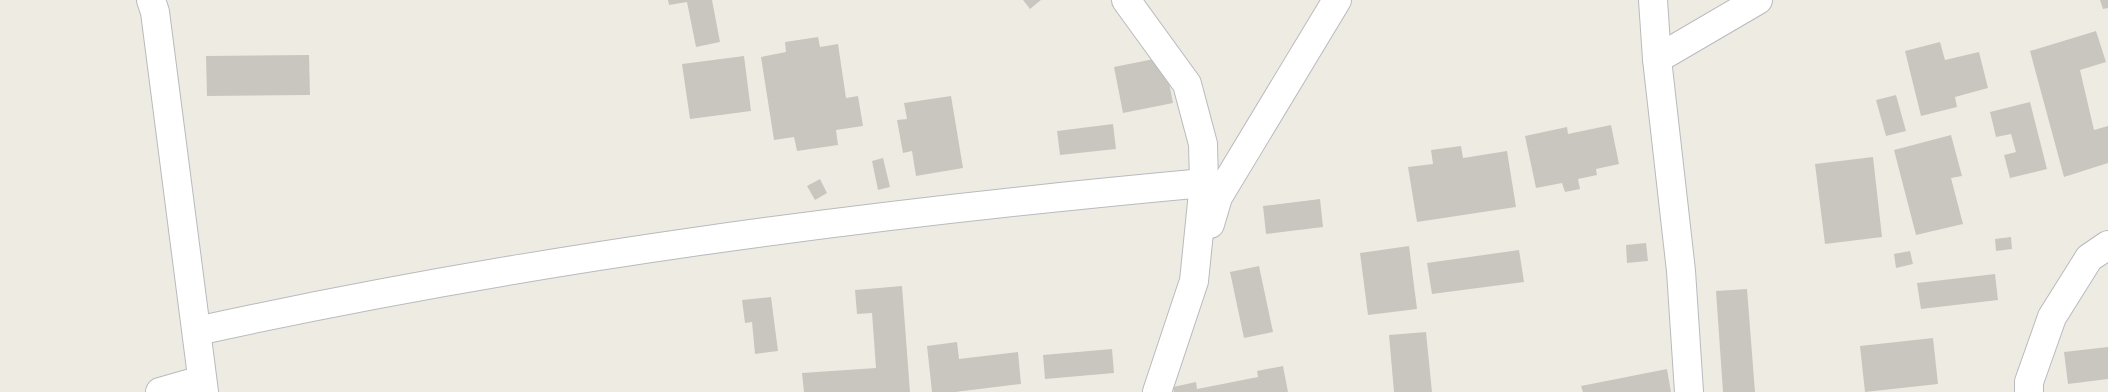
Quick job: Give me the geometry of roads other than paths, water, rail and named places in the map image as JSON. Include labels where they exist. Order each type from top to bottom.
[{"type":"street","points":[[151,0],[155,12],[203,386],[160,392]]},
{"type":"street","points":[[1126,0],[1187,84],[1204,144],[1204,183],[1194,281]]},
{"type":"street","points":[[1156,392],[1194,281],[1218,197],[1337,0]]},
{"type":"street","points":[[1653,0],[1657,59],[1681,271],[1688,392]]},
{"type":"street","points":[[1657,59],[1758,0]]},
{"type":"street","points":[[197,330],[282,312],[606,254],[1002,202],[1204,183]]},
{"type":"street","points":[[2029,392],[2029,382],[2052,318],[2089,258],[2108,245]]}]
